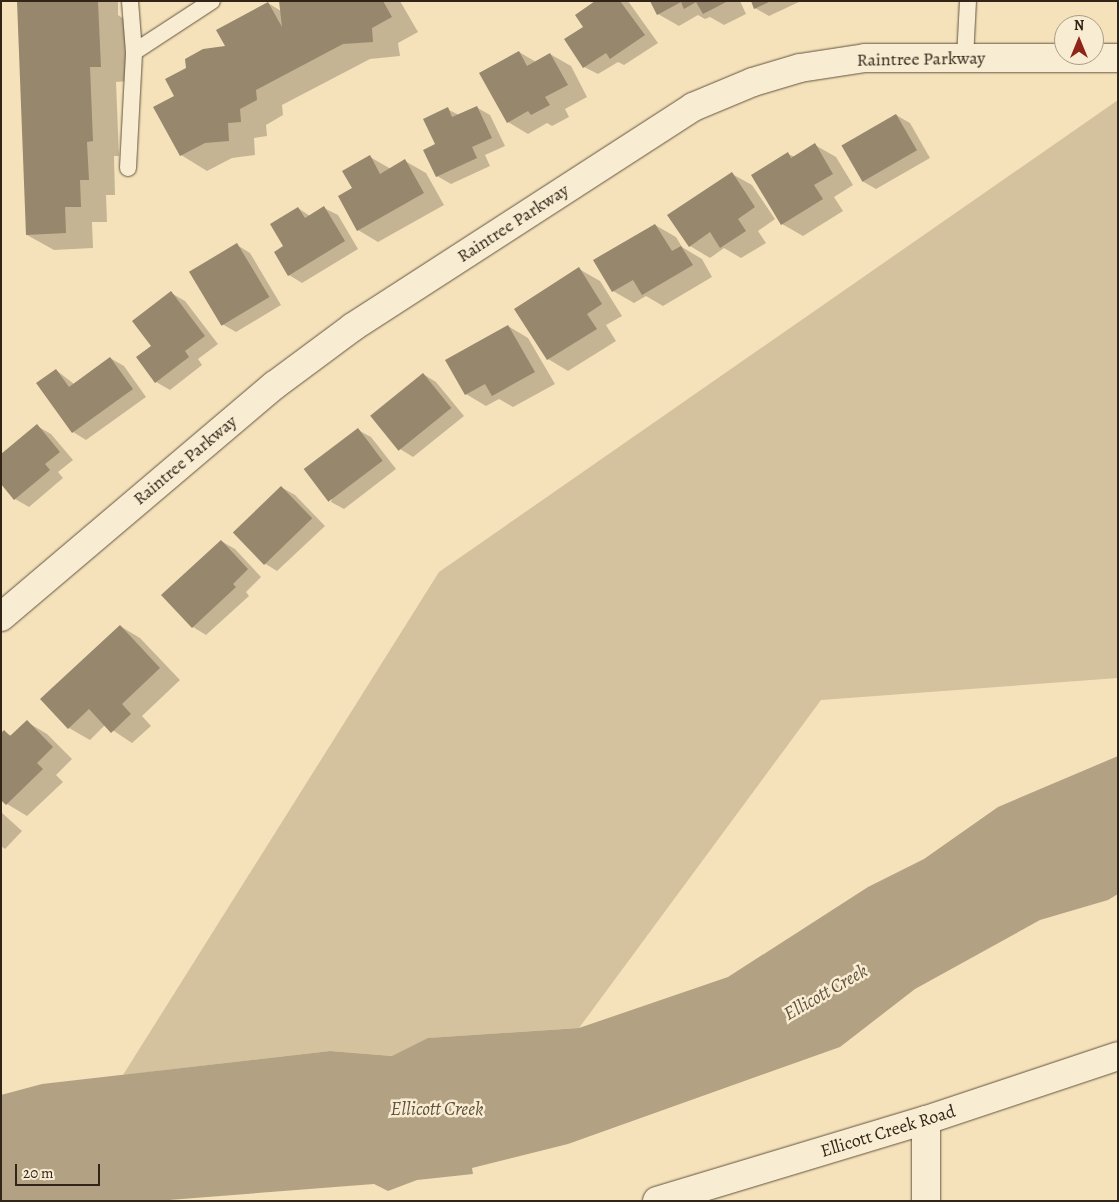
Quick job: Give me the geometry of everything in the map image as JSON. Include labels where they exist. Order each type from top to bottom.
[{"type":"street","name":"Raintree Parkway","points":[[1,617],[275,385],[337,339],[693,107],[753,82],[800,68],[865,58],[1118,58]]},
{"type":"street","name":"Ellicott Creek Road","points":[[657,1201],[926,1120],[1118,1056]]},
{"type":"street","points":[[926,1120],[926,1201]]},
{"type":"lane","points":[[128,168],[134,52],[130,1]]},
{"type":"lane","points":[[134,52],[212,1]]},
{"type":"lane","points":[[965,58],[968,1]]},
{"type":"shaded area","points":[[1118,100],[1118,678],[821,700],[579,1028],[429,1038],[393,1056],[330,1051],[123,1075],[439,572]]},
{"type":"water","name":"Ellicott Creek","points":[[1118,756],[1118,894],[1108,900],[1040,920],[915,989],[840,1047],[568,1144],[472,1168],[473,1174],[417,1180],[388,1191],[374,1184],[156,1201],[1,1201],[1,1095],[42,1084],[330,1051],[392,1056],[428,1038],[579,1028],[728,977],[868,887],[924,859],[998,807]]},
{"type":"building","points":[[17,1],[98,2],[101,67],[90,67],[93,141],[87,142],[89,180],[80,180],[81,207],[65,207],[66,233],[26,235]]},
{"type":"building","points":[[279,1],[383,1],[392,17],[372,28],[373,42],[343,44],[256,90],[257,100],[240,109],[241,122],[228,123],[229,141],[205,143],[180,156],[153,107],[174,96],[165,79],[186,68],[185,59],[203,49],[225,46],[216,30],[268,2],[282,27]]},
{"type":"building","points":[[595,1],[620,1],[645,35],[610,59],[606,53],[583,68],[564,39],[583,27],[575,15]]},
{"type":"building","points":[[650,1],[728,1],[703,14],[696,2],[684,9],[681,2],[657,15]]},
{"type":"building","points":[[751,1],[771,1],[754,9]]},
{"type":"building","points":[[519,51],[527,66],[550,53],[568,85],[545,97],[550,105],[531,115],[528,111],[507,123],[479,73]]},
{"type":"building","points":[[477,106],[492,138],[472,147],[477,158],[436,177],[423,150],[435,144],[423,119],[448,107],[452,117]]},
{"type":"building","points":[[896,114],[917,150],[862,182],[841,146]]},
{"type":"building","points":[[815,143],[833,174],[814,185],[823,199],[781,225],[751,175],[788,152],[791,158]]},
{"type":"building","points":[[370,155],[380,174],[405,159],[424,193],[357,231],[338,196],[352,188],[342,171]]},
{"type":"building","points":[[732,172],[755,207],[738,219],[746,231],[720,248],[710,232],[689,247],[667,215]]},
{"type":"building","points":[[324,206],[345,241],[288,276],[274,252],[283,246],[270,224],[298,207],[305,218]]},
{"type":"building","points":[[655,224],[672,251],[681,246],[693,265],[642,295],[633,280],[612,292],[593,260]]},
{"type":"building","points":[[237,243],[269,297],[221,326],[189,272]]},
{"type":"building","points":[[579,267],[602,304],[587,314],[597,329],[547,360],[514,309]]},
{"type":"building","points":[[171,291],[205,336],[185,351],[189,357],[155,383],[136,357],[151,346],[132,321]]},
{"type":"building","points":[[508,325],[535,372],[492,396],[485,384],[465,395],[445,360]]},
{"type":"building","points":[[110,357],[133,389],[72,433],[36,383],[56,369],[69,387]]},
{"type":"building","points":[[423,373],[451,408],[398,451],[370,416]]},
{"type":"building","points":[[37,424],[60,452],[45,464],[50,470],[14,500],[1,484],[1,454]]},
{"type":"building","points":[[358,428],[383,461],[328,502],[304,469]]},
{"type":"building","points":[[281,486],[312,518],[264,565],[233,533]]},
{"type":"building","points":[[221,540],[248,569],[233,584],[236,587],[192,628],[161,595]]},
{"type":"building","points":[[120,625],[160,668],[122,704],[131,714],[111,733],[89,709],[68,729],[40,699]]},
{"type":"building","points":[[27,720],[53,747],[37,763],[43,769],[6,805],[1,800],[1,733],[4,730],[10,736]]}]
